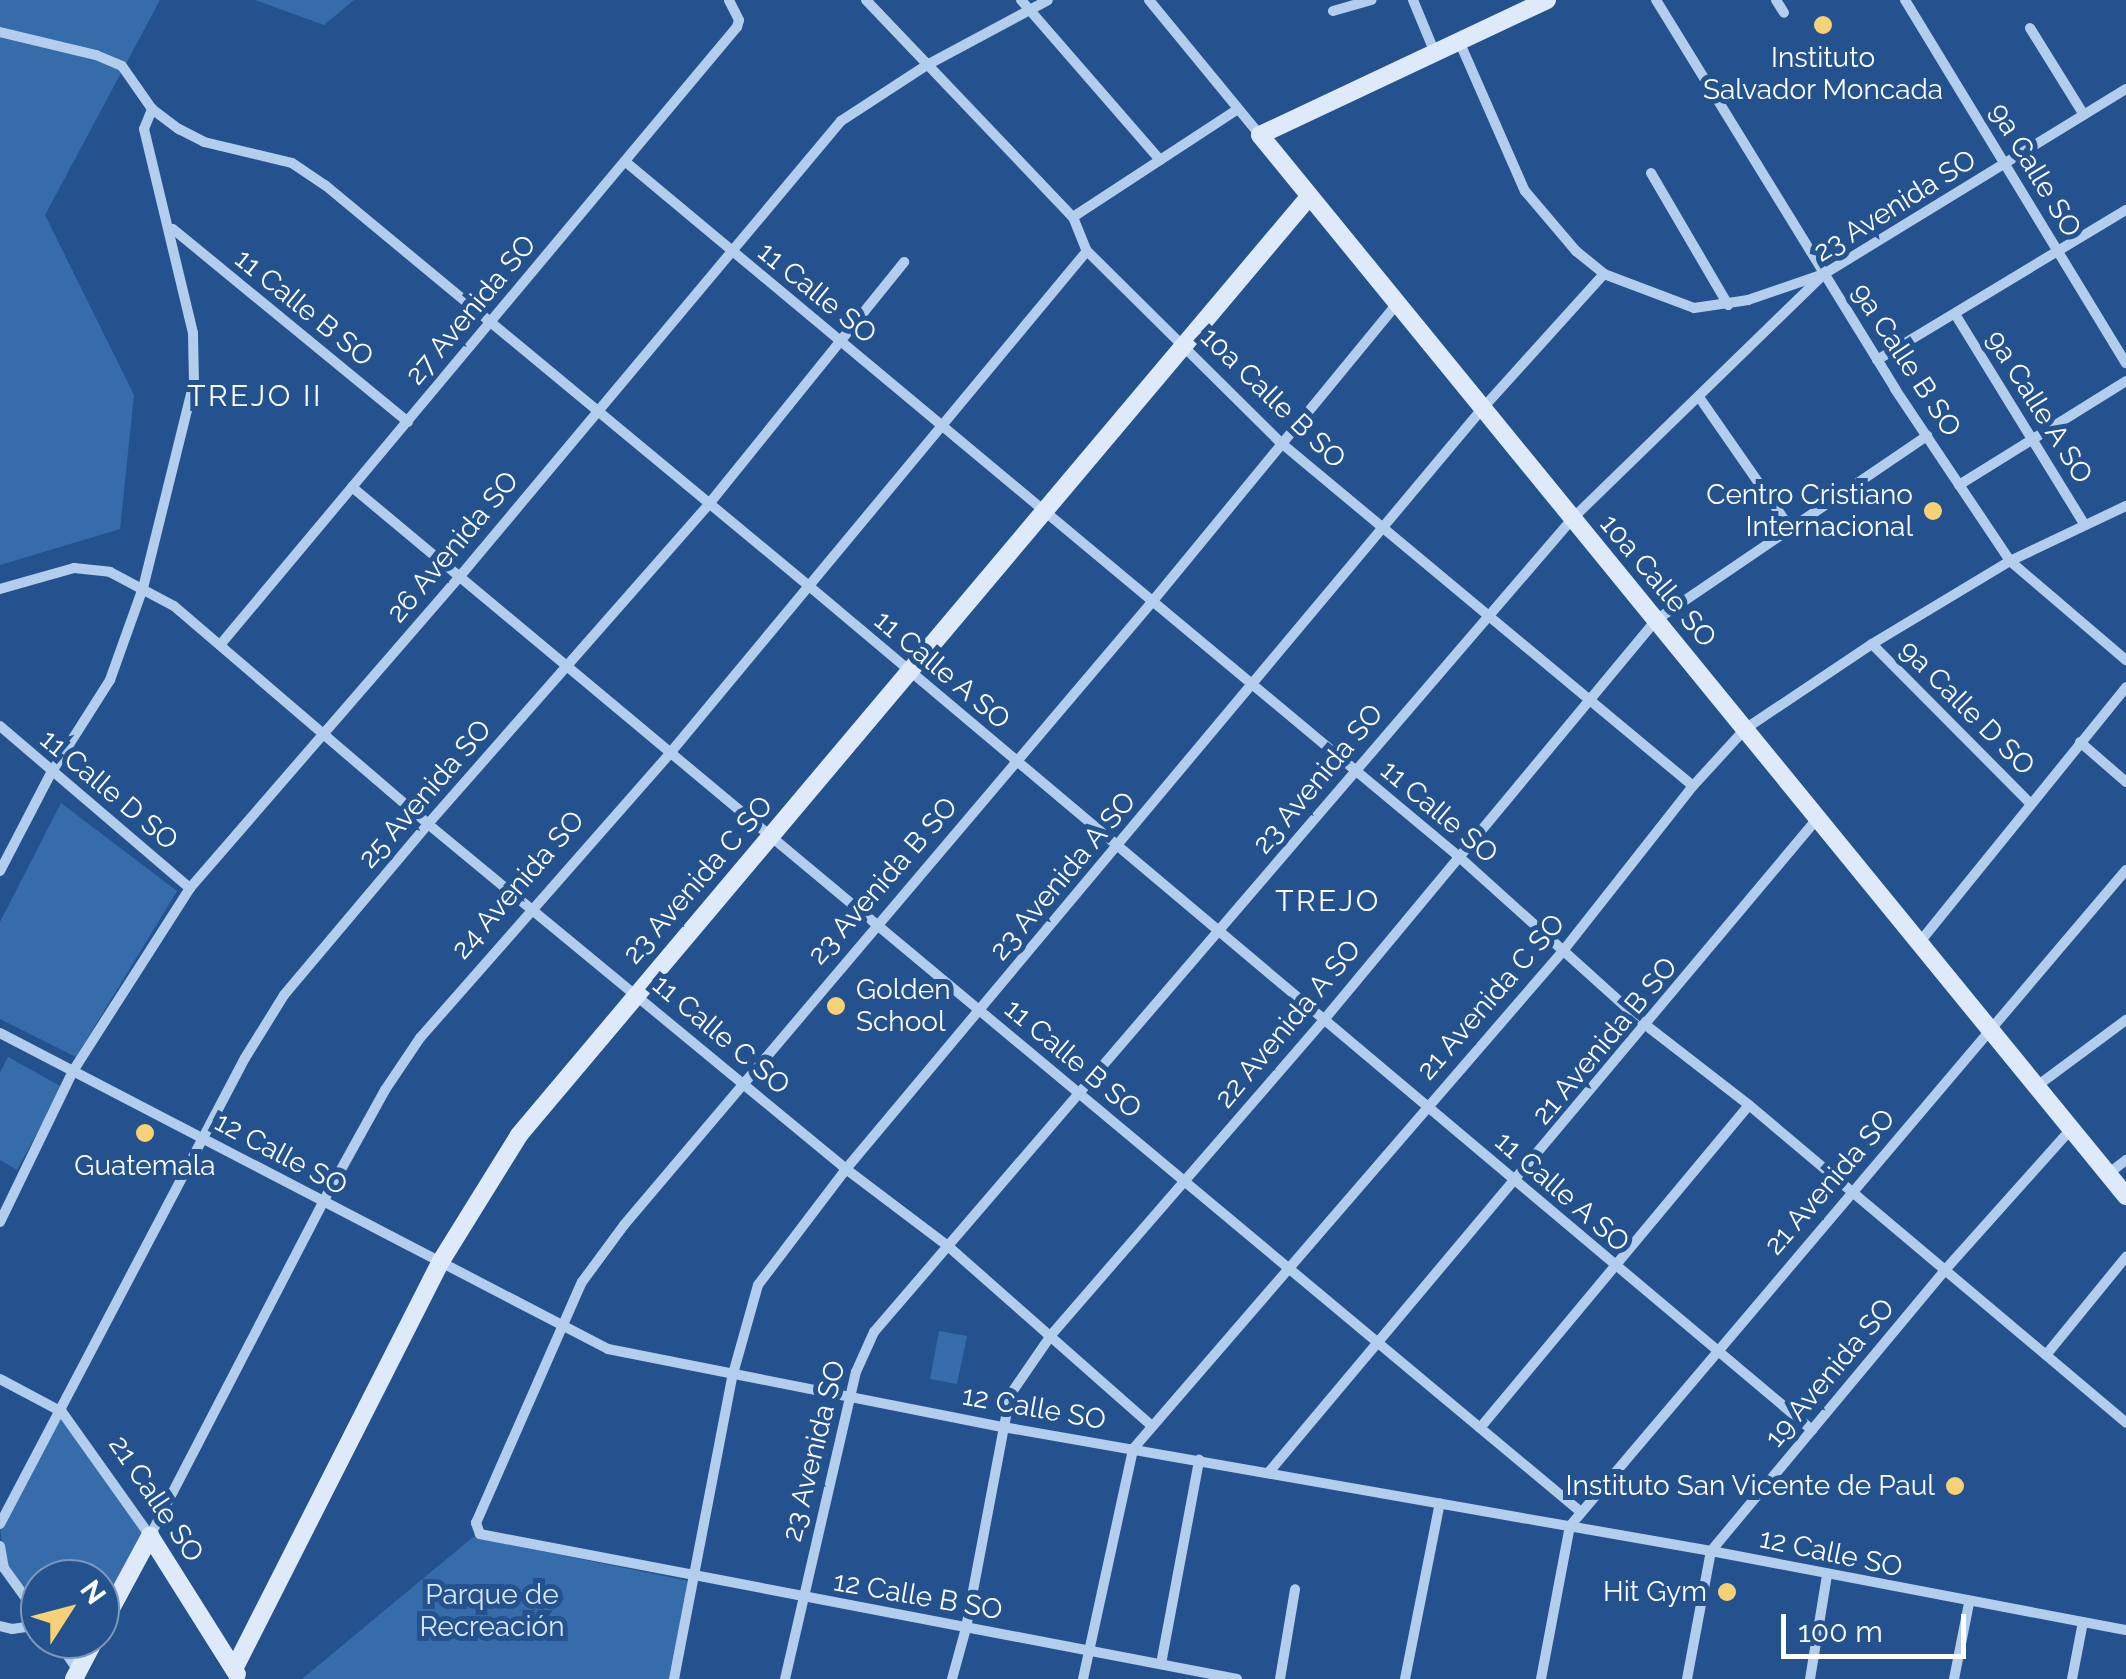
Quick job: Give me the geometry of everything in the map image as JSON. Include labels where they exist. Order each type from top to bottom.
[{"type":"street","name":"27 Avenida SO","points":[[220,645],[738,27],[739,20],[729,0]]},
{"type":"street","name":"10a Calle B SO","points":[[866,0],[1073,217],[1086,251],[1184,342],[1280,442],[1693,786]]},
{"type":"street","points":[[1020,0],[1160,160]]},
{"type":"street","name":"26 Avenida SO","points":[[0,1222],[73,1071],[190,888],[461,575],[595,410],[841,121],[927,65],[1048,0]]},
{"type":"street","name":"10a Calle SO","points":[[1149,0],[2126,1196]]},
{"type":"street","points":[[1333,11],[1371,0]]},
{"type":"street","points":[[1413,0],[1435,52]]},
{"type":"street","points":[[1260,135],[1546,0]]},
{"type":"street","name":"9a Calle B SO","points":[[1656,0],[1718,112],[2010,560],[2126,660]]},
{"type":"street","points":[[1776,0],[1784,13]]},
{"type":"street","points":[[1907,3],[1923,0]]},
{"type":"street","name":"9a Calle SO","points":[[1907,3],[2126,362]]},
{"type":"street","points":[[2030,28],[2084,115]]},
{"type":"street","name":"11 Calle A SO","points":[[0,32],[96,55],[122,66],[152,110],[204,142],[292,163],[489,320],[1812,1430]]},
{"type":"street","points":[[1459,41],[1525,191],[1576,251],[1604,274],[1672,303],[1694,308],[1728,305],[1824,274]]},
{"type":"street","name":"23 Avenida SO","points":[[785,1679],[851,1395],[863,1350],[874,1332],[1572,520],[1824,274],[2126,89]]},
{"type":"street","points":[[1073,217],[1238,109]]},
{"type":"street","points":[[0,871],[51,773],[110,680],[143,588],[194,382],[193,333],[172,228],[144,129],[152,110]]},
{"type":"street","name":"11 Calle SO","points":[[627,163],[1044,515],[1457,855],[1647,1026],[1749,1105],[2126,1422]]},
{"type":"street","points":[[1651,173],[1728,305]]},
{"type":"street","name":"23 Avenida C SO","points":[[236,1674],[440,1261],[519,1135],[1308,198]]},
{"type":"street","points":[[1877,360],[2126,210]]},
{"type":"street","name":"11 Calle B SO","points":[[172,228],[408,422]]},
{"type":"street","name":"24 Avenida SO","points":[[120,1592],[323,1202],[385,1090],[420,1038],[671,752],[1086,251]]},
{"type":"street","name":"25 Avenida SO","points":[[0,1524],[284,995],[566,664],[709,504],[904,262]]},
{"type":"street","name":"23 Avenida A SO","points":[[694,1577],[734,1374],[758,1285],[846,1168],[1482,409],[1604,274]]},
{"type":"street","name":"23 Avenida B SO","points":[[476,1529],[582,1282],[624,1224],[1152,602],[1396,305]]},
{"type":"street","name":"9a Calle A SO","points":[[1954,314],[2084,524]]},
{"type":"street","points":[[1959,484],[2126,382]]},
{"type":"street","points":[[1699,398],[1790,528]]},
{"type":"street","name":"22 Avenida A SO","points":[[952,1679],[966,1628],[1010,1395],[1052,1334],[1323,1020],[1656,620],[1927,436]]},
{"type":"street","name":"11 Calle B SO","points":[[352,487],[1581,1512]]},
{"type":"street","name":"21 Avenida C SO","points":[[1082,1679],[1133,1449],[1426,1105],[1563,951],[1693,786],[1744,729],[1872,644],[2010,560],[2126,506]]},
{"type":"street","name":"11 Calle C SO","points":[[0,589],[74,568],[110,572],[174,606],[532,910],[846,1168],[950,1247],[1151,1425]]},
{"type":"street","name":"9a Calle D SO","points":[[1872,644],[2030,803]]},
{"type":"street","points":[[1919,943],[2126,687]]},
{"type":"street","name":"11 Calle D SO","points":[[0,726],[190,888]]},
{"type":"street","points":[[2080,742],[2126,782]]},
{"type":"street","name":"21 Avenida B SO","points":[[1269,1472],[1817,819]]},
{"type":"street","name":"21 Avenida SO","points":[[1570,1526],[2126,870]]},
{"type":"street","points":[[2037,1086],[2126,1020]]},
{"type":"street","name":"12 Calle SO","points":[[0,1033],[608,1349],[1003,1426],[1711,1551],[1826,1576],[2126,1630]]},
{"type":"street","points":[[1480,1428],[1749,1105]]},
{"type":"street","name":"19 Avenida SO","points":[[1687,1679],[1711,1551],[1945,1270],[2071,1129]]},
{"type":"street","points":[[2108,1174],[2126,1160]]},
{"type":"street","points":[[2046,1355],[2126,1257]]},
{"type":"street","name":"21 Calle SO","points":[[0,1379],[62,1412],[150,1536],[236,1674]]},
{"type":"street","points":[[1161,1664],[1198,1460]]},
{"type":"street","points":[[1406,1679],[1440,1502]]},
{"type":"street","points":[[1541,1679],[1570,1526]]},
{"type":"street","name":"12 Calle B SO","points":[[476,1529],[480,1534],[694,1577],[1236,1679]]},
{"type":"street","points":[[0,1546],[4,1568],[20,1592]]},
{"type":"street","points":[[1810,1679],[1826,1576]]},
{"type":"street","points":[[674,1679],[694,1577]]},
{"type":"street","points":[[1280,1679],[1295,1589]]},
{"type":"street","points":[[1954,1679],[1969,1603]]},
{"type":"street","points":[[2072,1679],[2083,1622]]},
{"type":"green space","points":[[0,0],[160,0],[45,215],[134,395],[120,529],[0,565]]},
{"type":"green space","points":[[255,0],[354,0],[324,25]]},
{"type":"green space","points":[[61,803],[177,891],[76,1057],[0,1019],[0,922]]},
{"type":"green space","points":[[8,1057],[62,1087],[17,1170],[0,1160],[0,1072]]},
{"type":"green space","points":[[939,1331],[967,1336],[957,1384],[930,1379]]},
{"type":"green space","points":[[62,1412],[150,1536],[120,1592],[120,1559],[20,1559],[20,1590],[4,1568],[0,1524]]},
{"type":"green space","name":"Parque de Recreación","points":[[473,1537],[689,1581],[670,1679],[302,1679]]},
{"type":"place","name":"Instituto Salvador Moncada","points":[[1823,25]]},
{"type":"place","name":"Centro Cristiano Internacional","points":[[1933,511]]},
{"type":"place","name":"Golden School","points":[[836,1006]]},
{"type":"place","name":"Guatemala","points":[[145,1133]]},
{"type":"place","name":"Instituto San Vicente de Paul","points":[[1955,1486]]},
{"type":"place","name":"Hit Gym","points":[[1727,1592]]},
{"type":"district","name":"TREJO II","points":[[255,396]]},
{"type":"district","name":"TREJO","points":[[1328,901]]}]
